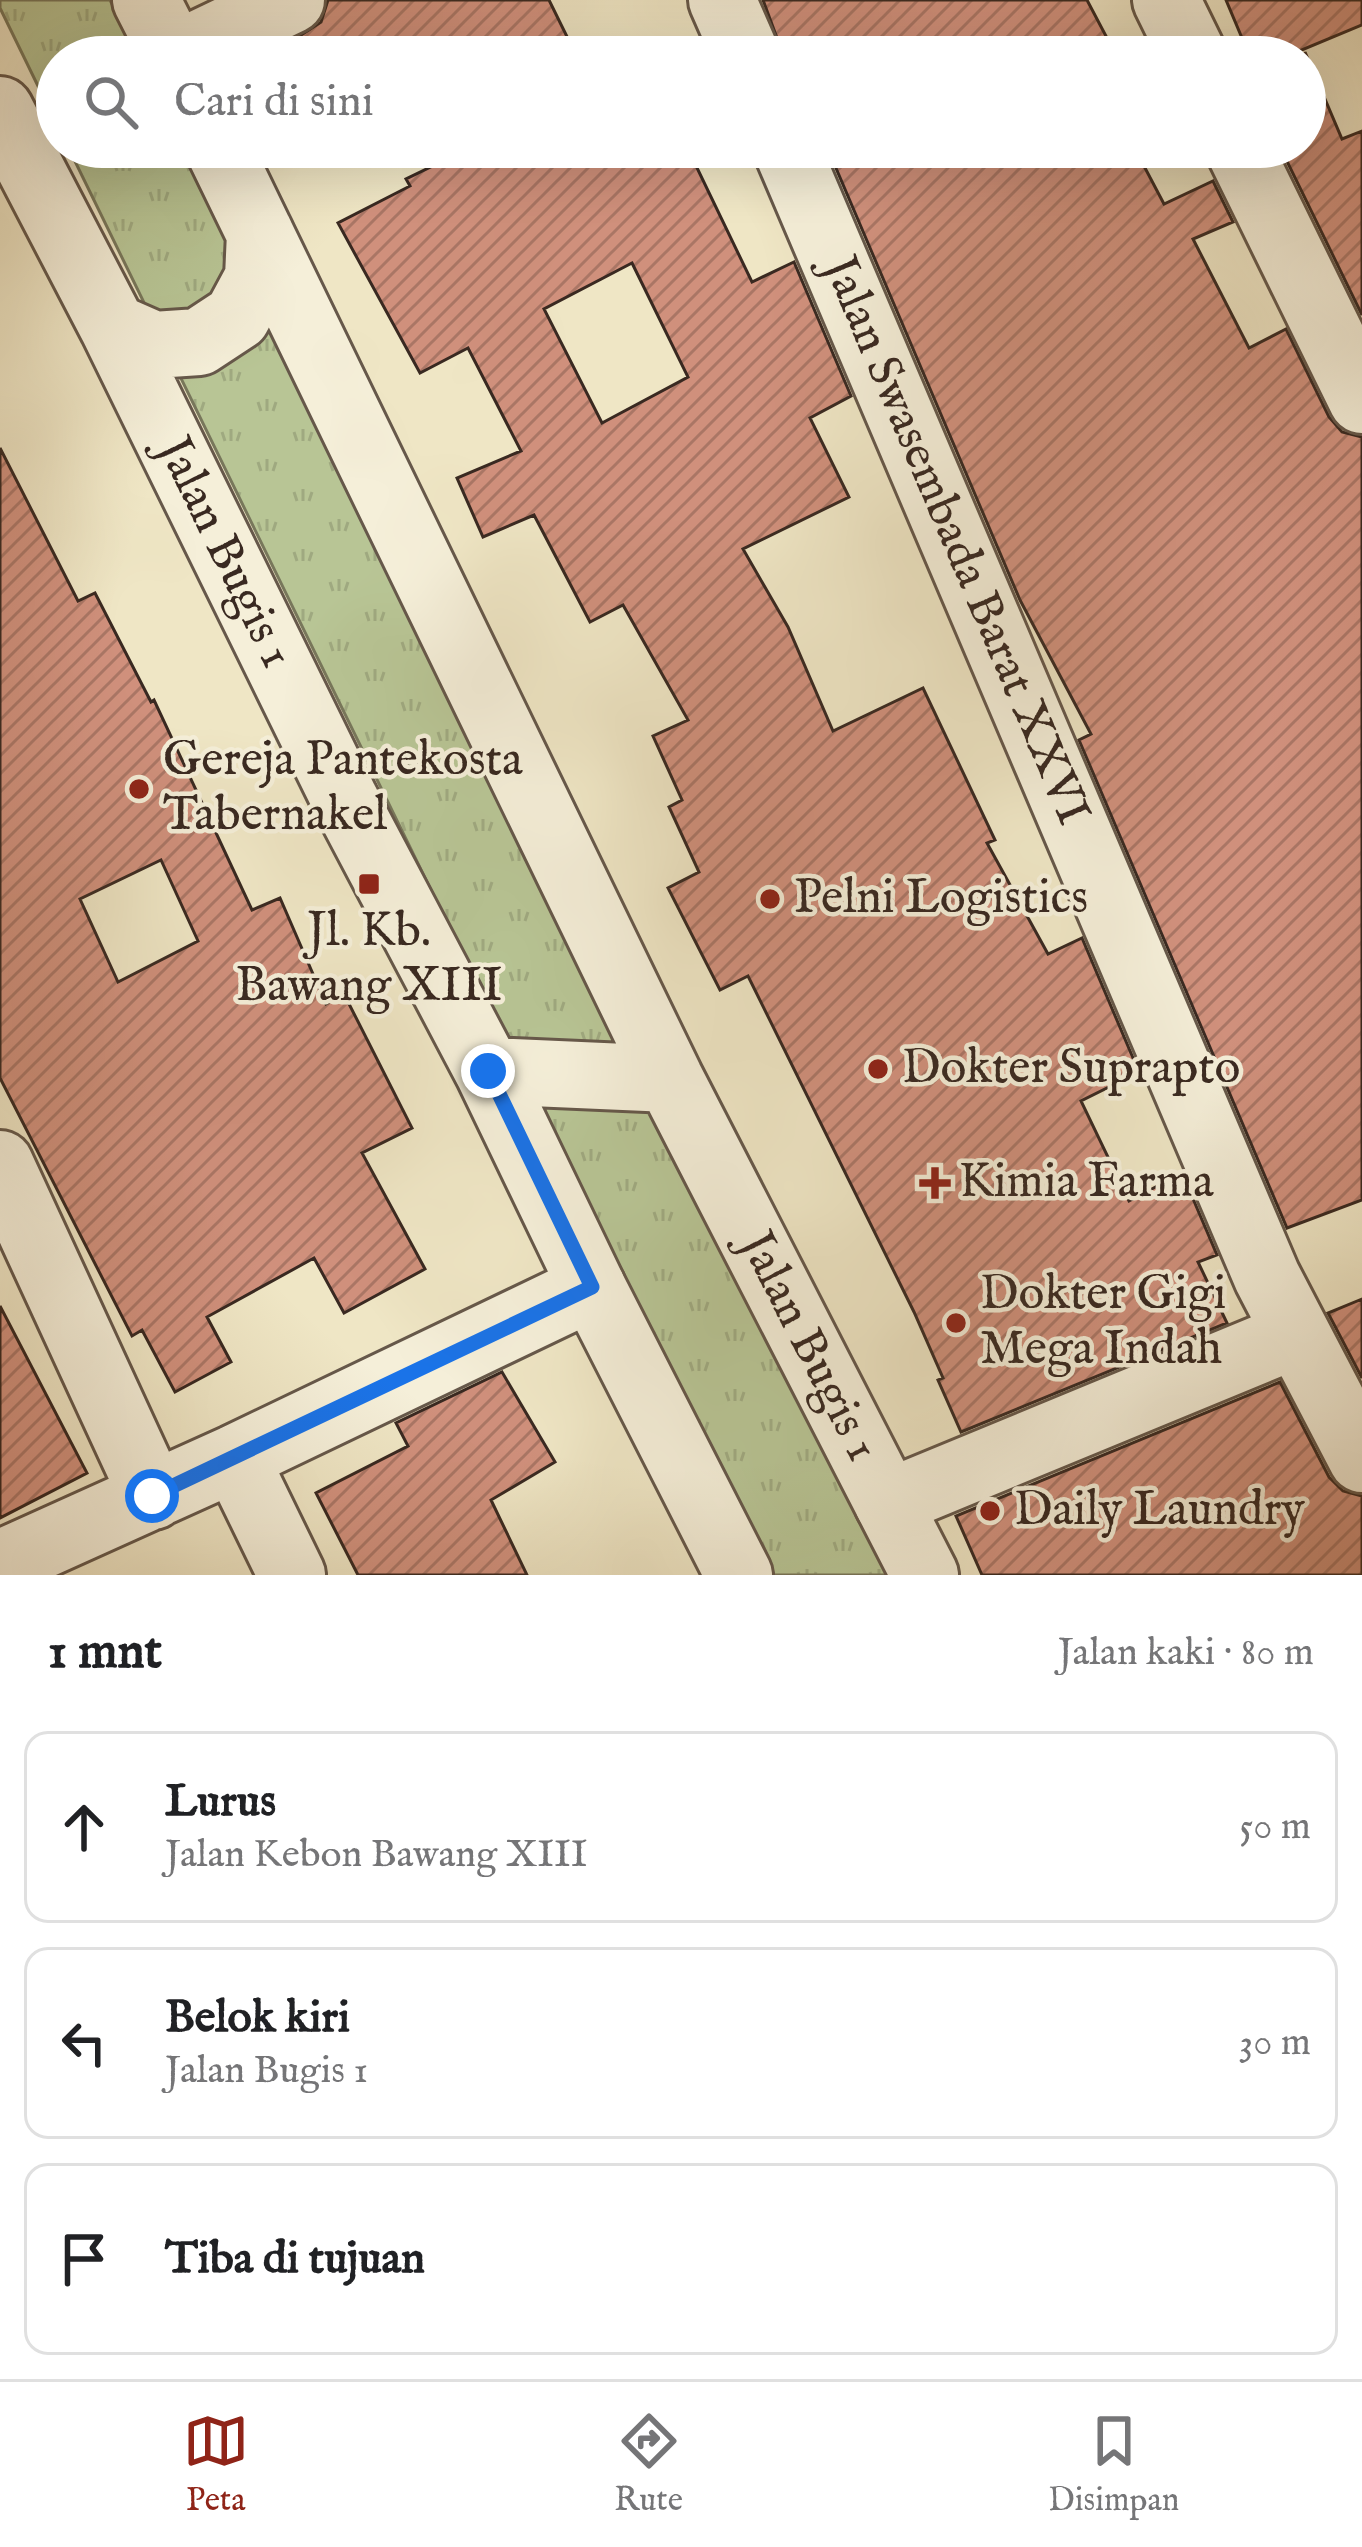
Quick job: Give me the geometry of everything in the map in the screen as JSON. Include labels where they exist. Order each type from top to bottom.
[{"type":"street","points":[[146,0],[164,36]]},
{"type":"street","points":[[217,36],[291,0]]},
{"type":"street","points":[[722,0],[738,36]]},
{"type":"street","points":[[1166,0],[1184,36]]},
{"type":"street","name":"Jalan Bugis 1","points":[[1,114],[113,327],[334,778],[488,1071],[740,1575]]},
{"type":"street","name":"Jalan Bugis 1","points":[[228,168],[670,1079],[925,1575]]},
{"type":"street","name":"Jalan Swasembada Barat XXVI","points":[[795,168],[1295,1335],[1362,1459]]},
{"type":"street","points":[[1248,168],[1362,400]]},
{"type":"street","points":[[113,327],[154,345],[199,342],[237,317],[258,278],[260,232]]},
{"type":"street","points":[[488,1071],[670,1079]]},
{"type":"street","points":[[0,1164],[152,1496]]},
{"type":"street","points":[[0,1564],[592,1287]]},
{"type":"street","points":[[888,1503],[1295,1335]]},
{"type":"street","points":[[235,1458],[292,1575]]},
{"type":"path","points":[[381,782],[464,742]]},
{"type":"green space","points":[[0,0],[110,0],[128,36],[36,36],[36,82]]},
{"type":"green space","points":[[78,168],[193,168],[895,1575],[774,1575],[595,1226]]},
{"type":"building","points":[[328,0],[549,0],[567,36],[300,36],[321,22]]},
{"type":"building","points":[[763,0],[1087,0],[1106,36],[776,36]]},
{"type":"building","points":[[1226,0],[1362,0],[1362,25],[1326,40],[1326,36],[1241,36]]},
{"type":"building","points":[[1326,101],[1342,139],[1362,131],[1362,315],[1290,168],[1326,168]]},
{"type":"building","points":[[429,168],[697,168],[752,282],[794,262],[851,396],[810,418],[849,497],[743,549],[788,627],[833,731],[923,688],[995,840],[987,843],[1048,954],[1082,938],[1139,1072],[1081,1101],[1129,1201],[1182,1173],[1217,1255],[1198,1262],[1227,1323],[961,1432],[914,1312],[748,976],[720,990],[668,888],[699,872],[669,807],[682,800],[653,736],[688,720],[623,605],[590,622],[534,515],[483,537],[457,478],[521,451],[468,348],[420,373],[338,223],[410,186],[406,179]],"holes":[[[632,263],[688,377],[602,423],[544,309]]]},
{"type":"building","points":[[836,168],[1145,168],[1164,204],[1213,181],[1233,222],[1193,239],[1249,348],[1286,329],[1329,417],[1342,432],[1362,437],[1362,1200],[1287,1228],[1079,740],[1091,734],[1020,600]]},
{"type":"building","points":[[0,448],[78,601],[95,593],[151,702],[154,700],[252,910],[280,898],[326,1004],[344,994],[412,1128],[362,1153],[425,1269],[344,1313],[314,1258],[207,1317],[231,1362],[175,1392],[142,1330],[132,1336],[0,1078]],"holes":[[[161,860],[198,941],[118,982],[80,899]]]},
{"type":"building","points":[[1362,1299],[1362,1378],[1328,1313]]},
{"type":"building","points":[[0,1306],[87,1473],[0,1518]]},
{"type":"building","points":[[502,1372],[555,1462],[491,1500],[527,1575],[358,1575],[316,1493],[408,1446],[396,1423]]},
{"type":"building","points":[[1280,1382],[1329,1477],[1343,1491],[1362,1496],[1362,1575],[982,1575],[956,1516]]},
{"type":"place","name":"Gereja Pantekosta Tabernakel","points":[[139,789]]},
{"type":"place","name":"Jl. Kb. Bawang XIII","points":[[369,884]]},
{"type":"place","name":"Pelni Logistics","points":[[770,899]]},
{"type":"place","name":"Dokter Suprapto","points":[[878,1069]]},
{"type":"place","name":"Kimia Farma","points":[[935,1183]]},
{"type":"place","name":"Dokter Gigi Mega Indah","points":[[956,1323]]},
{"type":"place","name":"Daily Laundry","points":[[990,1511]]},
{"type":"route","points":[[152,1496],[592,1287],[488,1071]]}]
